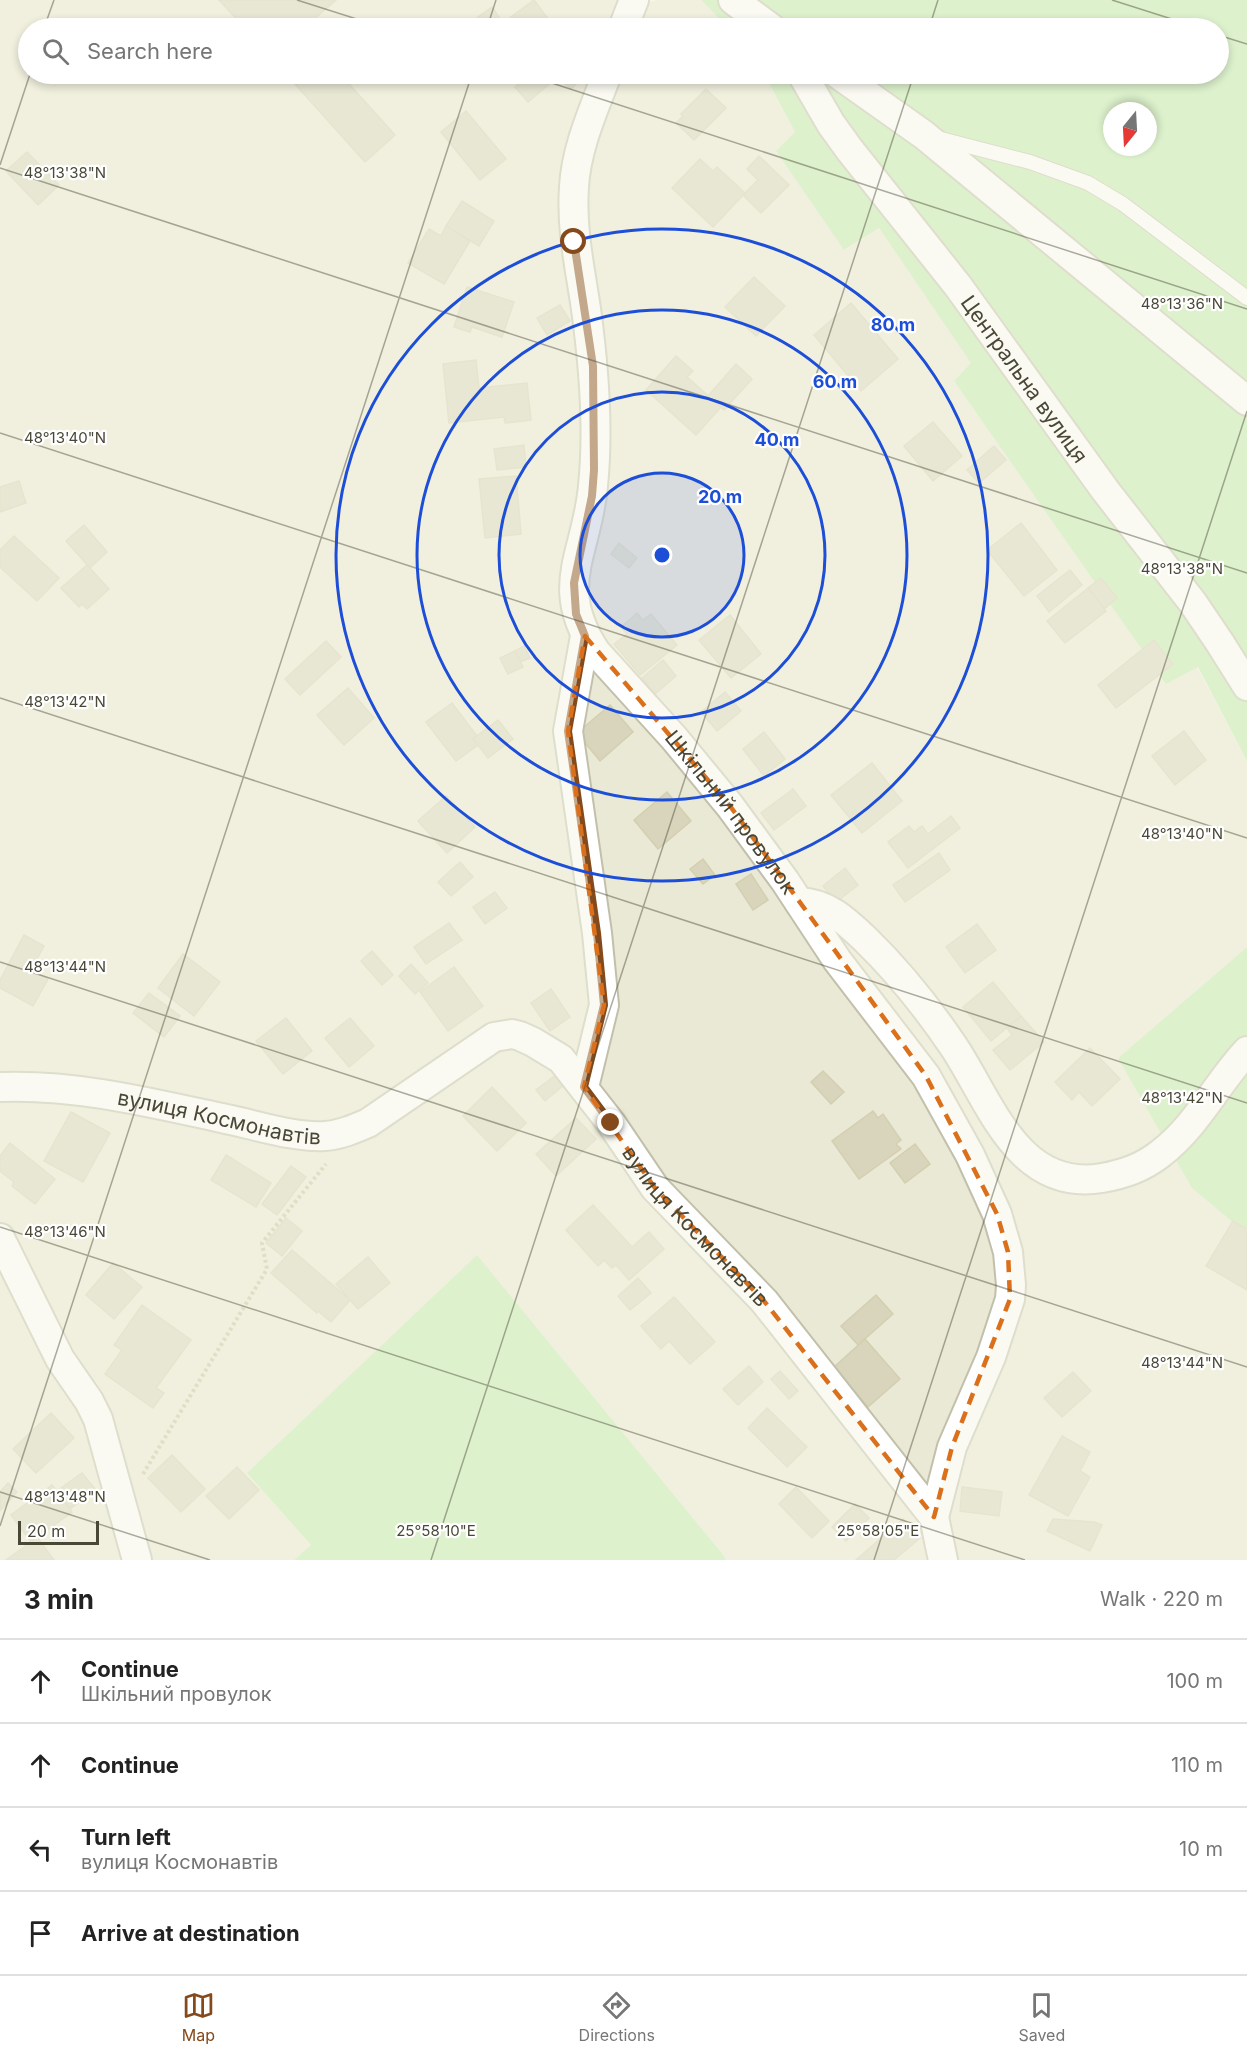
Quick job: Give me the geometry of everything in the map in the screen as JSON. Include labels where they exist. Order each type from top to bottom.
[{"type":"street","points":[[627,18],[634,0]]},
{"type":"street","points":[[733,0],[757,18]]},
{"type":"street","name":"Шкільний провулок","points":[[604,84],[580,154],[574,186],[574,242],[589,336],[594,412],[592,496],[575,574],[573,593],[576,614],[585,636],[607,666],[703,773],[799,902],[837,960],[909,1052],[939,1096],[997,1214],[1008,1252],[1011,1285],[1007,1311],[984,1377],[952,1447],[934,1517]]},
{"type":"street","name":"Центральна вулиця","points":[[808,84],[831,124],[849,149],[958,286],[1105,490],[1193,603],[1247,686]]},
{"type":"street","points":[[852,84],[924,135],[1247,401]]},
{"type":"street","points":[[584,1087],[604,1005],[597,933],[568,731],[585,636]]},
{"type":"street","points":[[799,902],[816,903],[834,913],[887,960],[919,997],[942,1029],[1003,1131],[1020,1151],[1052,1174],[1090,1180],[1119,1175],[1145,1165],[1188,1129],[1222,1080],[1247,1050]]},
{"type":"street","name":"вулиця Космонавтів","points":[[0,1088],[85,1091],[310,1136],[338,1135],[385,1112],[485,1041],[501,1035],[520,1036],[533,1042],[561,1059],[584,1087],[655,1188],[764,1301],[934,1517],[943,1560]]},
{"type":"street","points":[[0,1238],[60,1359],[94,1410],[105,1441],[137,1560]]},
{"type":"lane","points":[[924,135],[1030,162],[1088,183],[1123,204],[1247,298]]},
{"type":"path","points":[[122,1508],[267,1269],[262,1244],[352,1130]]},
{"type":"highlighted area","points":[[585,636],[730,806],[926,1076],[997,1214],[1008,1252],[1010,1299],[952,1447],[934,1517],[764,1301],[655,1188],[584,1087],[604,1005],[568,731]]},
{"type":"shaded area","points":[[0,0],[644,0],[646,4],[657,0],[701,0],[718,18],[18,18],[18,84],[769,84],[795,132],[845,250],[879,228],[972,363],[954,381],[1166,683],[1197,667],[1247,761],[1247,947],[1118,1058],[1247,1234],[1247,1560],[726,1560],[724,1556],[247,1473],[311,1545],[294,1560],[0,1560]]},
{"type":"green space","points":[[701,0],[1247,0],[1247,761],[1198,667],[1166,684],[954,381],[971,363],[879,228],[844,250],[776,151],[795,132],[769,84],[1229,84],[1229,18],[718,18]]},
{"type":"green space","points":[[1247,947],[1247,1234],[1192,1188],[1118,1058]]},
{"type":"green space","points":[[477,1255],[726,1560],[294,1560],[311,1545],[247,1473]]},
{"type":"building","points":[[219,0],[336,0],[315,18],[236,18]]},
{"type":"building","points":[[534,0],[548,18],[510,18]]},
{"type":"building","points":[[492,7],[500,18],[476,18]]},
{"type":"building","points":[[295,84],[349,84],[395,135],[365,162]]},
{"type":"building","points":[[519,84],[549,84],[528,102],[515,87]]},
{"type":"building","points":[[565,84],[576,84],[571,89]]},
{"type":"building","points":[[706,89],[726,108],[694,140],[676,123],[683,116],[681,114]]},
{"type":"building","points":[[466,111],[506,159],[480,180],[441,132]]},
{"type":"building","points":[[27,152],[59,185],[38,205],[6,171]]},
{"type":"building","points":[[759,156],[789,185],[761,213],[743,195],[758,180],[747,169]]},
{"type":"building","points":[[700,159],[713,171],[717,167],[745,193],[713,227],[672,188]]},
{"type":"building","points":[[462,201],[494,221],[479,246],[446,226]]},
{"type":"building","points":[[446,226],[470,241],[444,284],[408,263],[429,229],[441,236]]},
{"type":"building","points":[[754,277],[785,306],[756,336],[725,307]]},
{"type":"building","points":[[467,287],[514,302],[502,337],[472,327],[470,332],[454,327]]},
{"type":"building","points":[[851,303],[898,359],[861,391],[814,335]]},
{"type":"building","points":[[560,305],[570,321],[547,335],[537,318]]},
{"type":"building","points":[[676,356],[693,371],[687,377],[721,407],[696,435],[646,390]]},
{"type":"building","points":[[476,360],[479,388],[527,383],[531,420],[505,423],[504,417],[449,423],[443,364]]},
{"type":"building","points":[[736,364],[752,379],[724,410],[708,396]]},
{"type":"building","points":[[933,422],[962,456],[933,481],[904,446]]},
{"type":"building","points":[[524,445],[526,467],[497,470],[494,449]]},
{"type":"building","points":[[994,446],[1006,460],[979,483],[967,470]]},
{"type":"building","points":[[516,476],[521,534],[485,538],[479,479]]},
{"type":"building","points":[[19,481],[26,503],[0,512],[0,487]]},
{"type":"building","points":[[1021,523],[1057,570],[1024,596],[987,550]]},
{"type":"building","points":[[84,525],[107,552],[90,568],[66,541]]},
{"type":"building","points":[[14,536],[59,578],[37,601],[0,567],[0,550]]},
{"type":"building","points":[[619,543],[637,558],[629,568],[611,554]]},
{"type":"building","points":[[87,565],[109,589],[87,609],[82,604],[79,607],[61,588]]},
{"type":"building","points":[[1070,570],[1082,585],[1049,612],[1037,596]]},
{"type":"building","points":[[1101,578],[1117,598],[1104,609],[1088,588]]},
{"type":"building","points":[[1088,588],[1106,611],[1065,643],[1047,621]]},
{"type":"building","points":[[637,613],[643,620],[651,614],[677,645],[640,675],[614,644],[627,634],[621,627]]},
{"type":"building","points":[[730,615],[761,654],[731,678],[699,640]]},
{"type":"building","points":[[1154,640],[1173,664],[1116,708],[1098,685]]},
{"type":"building","points":[[326,641],[341,657],[300,695],[285,679]]},
{"type":"building","points":[[524,646],[530,658],[520,662],[515,651]]},
{"type":"building","points":[[515,651],[523,667],[508,674],[500,658]]},
{"type":"building","points":[[663,660],[676,676],[655,694],[642,678]]},
{"type":"building","points":[[348,688],[374,718],[344,745],[317,715]]},
{"type":"building","points":[[725,692],[741,711],[717,731],[701,712]]},
{"type":"building","points":[[452,703],[477,736],[473,739],[478,745],[456,761],[426,722]]},
{"type":"building","points":[[610,705],[633,732],[600,761],[577,733]]},
{"type":"building","points":[[498,720],[513,739],[488,758],[473,739]]},
{"type":"building","points":[[1184,731],[1206,760],[1175,785],[1152,756]]},
{"type":"building","points":[[764,732],[785,759],[764,776],[743,749]]},
{"type":"building","points":[[872,763],[902,801],[862,833],[831,795]]},
{"type":"building","points":[[793,789],[806,806],[774,830],[761,813]]},
{"type":"building","points":[[667,792],[691,821],[658,849],[634,820]]},
{"type":"building","points":[[446,796],[475,827],[447,853],[418,821]]},
{"type":"building","points":[[951,816],[960,828],[908,868],[888,842],[909,826],[914,832],[922,826],[928,834]]},
{"type":"building","points":[[939,853],[950,870],[905,902],[893,885]]},
{"type":"building","points":[[703,859],[715,875],[703,884],[690,869]]},
{"type":"building","points":[[460,862],[473,877],[451,896],[438,882]]},
{"type":"building","points":[[845,868],[858,885],[836,902],[823,886]]},
{"type":"building","points":[[751,874],[768,900],[753,910],[736,884]]},
{"type":"building","points":[[495,892],[507,908],[485,924],[473,907]]},
{"type":"building","points":[[449,923],[462,940],[426,964],[414,947]]},
{"type":"building","points":[[977,924],[996,950],[965,973],[946,947]]},
{"type":"building","points":[[24,935],[44,946],[31,970],[48,979],[33,1006],[0,988],[0,980]]},
{"type":"building","points":[[372,951],[393,975],[382,985],[361,961]]},
{"type":"building","points":[[183,954],[220,982],[194,1016],[158,988]]},
{"type":"building","points":[[411,964],[428,983],[415,994],[399,976]]},
{"type":"building","points":[[454,967],[483,1006],[448,1031],[420,992]]},
{"type":"building","points":[[993,982],[1021,1016],[991,1041],[963,1007]]},
{"type":"building","points":[[551,989],[570,1017],[550,1031],[531,1003]]},
{"type":"building","points":[[149,993],[180,1016],[164,1037],[133,1013]]},
{"type":"building","points":[[1021,1016],[1044,1042],[1010,1070],[993,1050],[1012,1035],[1007,1028]]},
{"type":"building","points":[[286,1018],[312,1051],[283,1074],[256,1041]]},
{"type":"building","points":[[350,1018],[374,1046],[349,1067],[325,1038]]},
{"type":"building","points":[[1090,1048],[1120,1079],[1092,1106],[1079,1092],[1072,1100],[1055,1082]]},
{"type":"building","points":[[823,1071],[844,1092],[831,1104],[811,1082]]},
{"type":"building","points":[[557,1074],[565,1084],[545,1101],[536,1090]]},
{"type":"building","points":[[492,1087],[526,1123],[497,1151],[463,1116]]},
{"type":"building","points":[[873,1111],[878,1118],[883,1114],[901,1140],[896,1144],[901,1149],[859,1179],[832,1141]]},
{"type":"building","points":[[71,1112],[110,1133],[83,1182],[44,1161]]},
{"type":"building","points":[[576,1118],[596,1139],[556,1176],[536,1154]]},
{"type":"building","points":[[10,1143],[55,1179],[35,1204],[12,1186],[14,1182],[0,1171],[0,1156]]},
{"type":"building","points":[[915,1144],[930,1164],[905,1183],[890,1163]]},
{"type":"building","points":[[226,1155],[271,1183],[256,1207],[211,1180]]},
{"type":"building","points":[[291,1166],[306,1177],[277,1215],[262,1204]]},
{"type":"building","points":[[593,1205],[632,1247],[649,1232],[664,1249],[629,1280],[616,1265],[612,1268],[604,1260],[598,1266],[566,1230]]},
{"type":"building","points":[[286,1218],[302,1231],[282,1256],[266,1243]]},
{"type":"building","points":[[1233,1221],[1247,1229],[1247,1290],[1206,1266]]},
{"type":"building","points":[[292,1250],[350,1300],[331,1322],[318,1311],[317,1313],[271,1273]]},
{"type":"building","points":[[368,1257],[390,1283],[358,1309],[336,1284]]},
{"type":"building","points":[[113,1263],[142,1287],[114,1319],[86,1295]]},
{"type":"building","points":[[638,1278],[651,1293],[630,1310],[618,1296]]},
{"type":"building","points":[[876,1295],[893,1314],[858,1345],[841,1326]]},
{"type":"building","points":[[674,1297],[715,1342],[690,1364],[669,1341],[661,1349],[641,1326]]},
{"type":"building","points":[[142,1305],[191,1340],[156,1388],[164,1393],[153,1408],[105,1374],[122,1350],[114,1345]]},
{"type":"building","points":[[865,1339],[900,1379],[868,1407],[834,1367]]},
{"type":"building","points":[[749,1366],[763,1382],[738,1405],[723,1389]]},
{"type":"building","points":[[780,1371],[798,1391],[789,1399],[771,1379]]},
{"type":"building","points":[[1073,1372],[1091,1391],[1062,1417],[1044,1398]]},
{"type":"building","points":[[767,1408],[807,1447],[787,1467],[748,1428]]},
{"type":"building","points":[[51,1413],[74,1438],[36,1473],[13,1449]]},
{"type":"building","points":[[1062,1436],[1090,1452],[1080,1471],[1090,1477],[1068,1516],[1029,1495]]},
{"type":"building","points":[[172,1455],[205,1489],[181,1512],[148,1478]]},
{"type":"building","points":[[237,1467],[259,1490],[229,1519],[206,1496]]},
{"type":"building","points":[[82,1473],[96,1490],[70,1509],[57,1491]]},
{"type":"building","points":[[8,1483],[17,1492],[1,1510],[0,1492]]},
{"type":"building","points":[[52,1485],[72,1512],[31,1542],[11,1515]]},
{"type":"building","points":[[796,1487],[829,1521],[812,1538],[779,1504]]},
{"type":"building","points":[[962,1487],[1002,1492],[999,1516],[960,1511]]},
{"type":"building","points":[[855,1504],[869,1518],[846,1541],[832,1527]]},
{"type":"building","points":[[903,1519],[920,1538],[894,1560],[856,1560]]},
{"type":"building","points":[[1053,1519],[1094,1522],[1102,1525],[1090,1551],[1047,1531]]},
{"type":"building","points":[[37,1537],[54,1560],[6,1560],[31,1542]]},
{"type":"route","points":[[574,242],[593,366],[594,470],[592,496],[573,593],[576,614],[585,636],[568,731],[597,933],[604,1005],[584,1087],[611,1123]]}]
